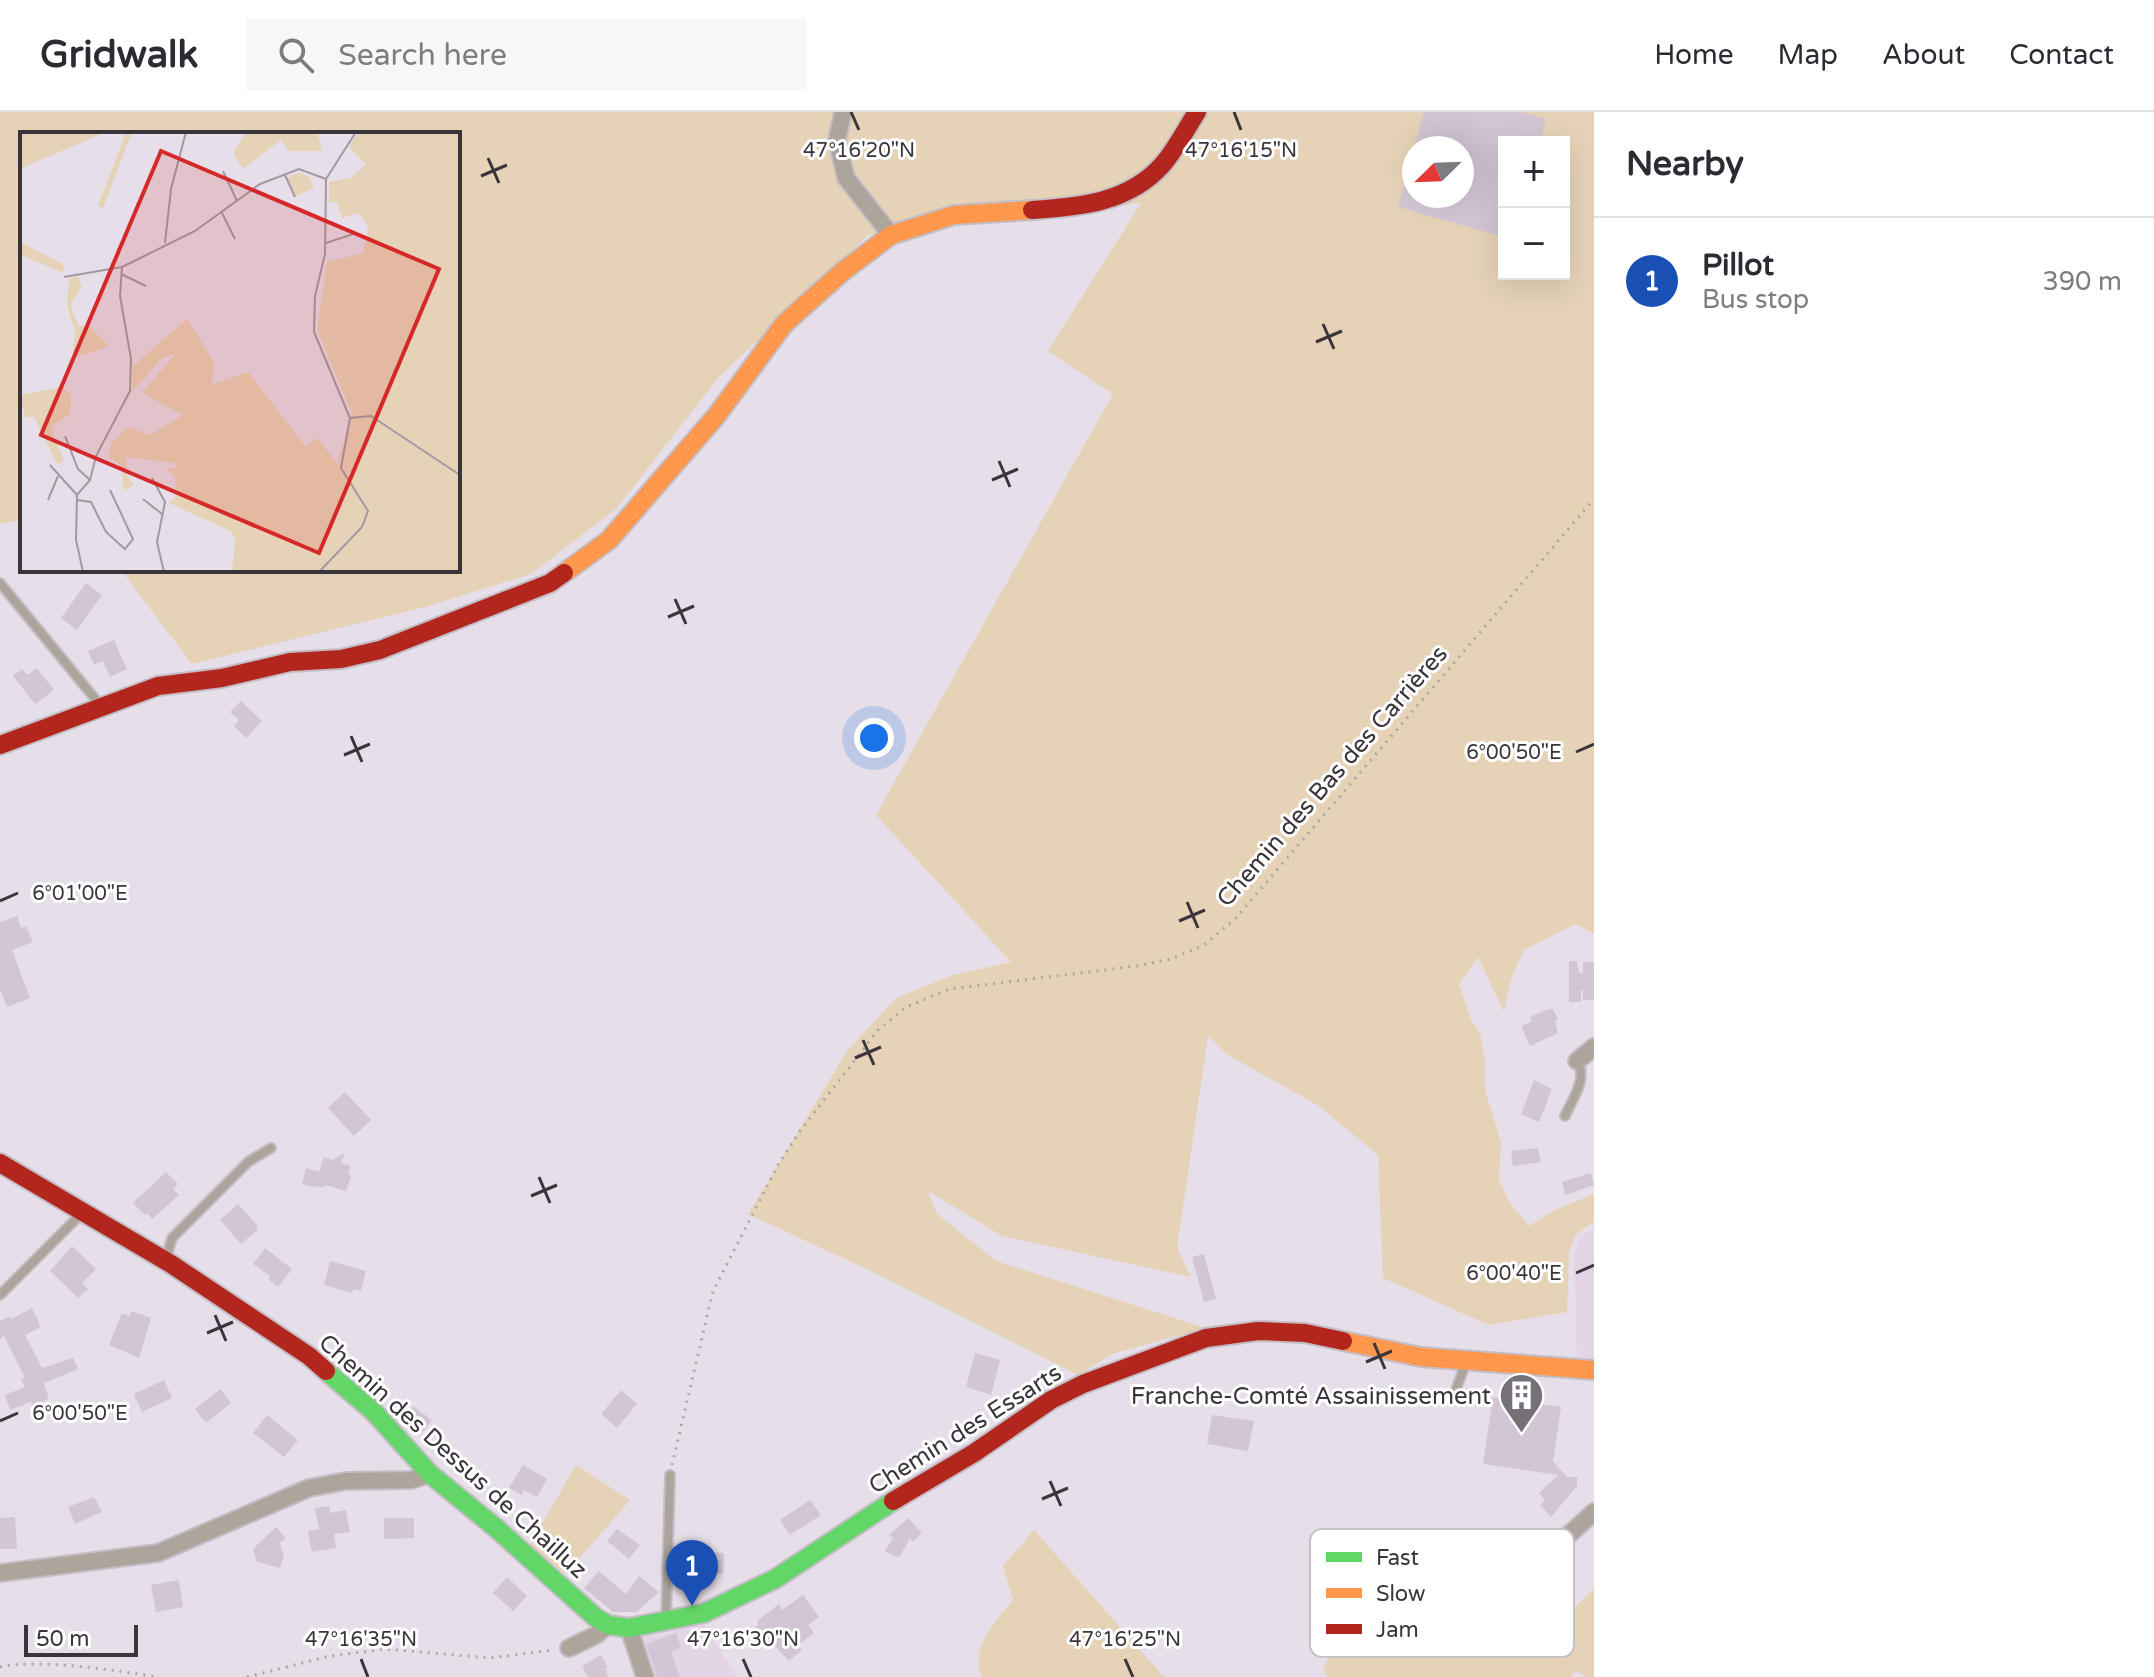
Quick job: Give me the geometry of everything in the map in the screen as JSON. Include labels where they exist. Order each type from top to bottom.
[{"type":"street","points":[[843,112],[837,140],[846,178],[891,235]]},
{"type":"street","points":[[0,745],[158,686],[222,678],[290,662],[341,659],[380,650],[550,583],[609,540],[717,415],[784,324],[842,272],[891,235],[930,220],[954,215],[1078,207],[1105,201],[1127,192],[1162,165],[1197,112]]},
{"type":"street","points":[[1578,1061],[1594,1047]]},
{"type":"street","name":"Chemin des Dessus de Chailluz","points":[[0,1163],[171,1264],[309,1356],[373,1411],[430,1474],[496,1528],[595,1617],[608,1625],[629,1628]]},
{"type":"street","name":"Chemin des Essarts","points":[[629,1628],[704,1613],[775,1579],[919,1484],[974,1453],[1051,1400],[1139,1362],[1206,1338],[1258,1331],[1305,1333],[1421,1357],[1594,1370]]},
{"type":"street","points":[[0,1573],[158,1553],[309,1488],[346,1481],[411,1480],[430,1474]]},
{"type":"street","points":[[1574,1530],[1594,1512]]},
{"type":"street","points":[[569,1648],[596,1635],[608,1625]]},
{"type":"street","points":[[629,1628],[645,1677]]},
{"type":"lane","points":[[0,583],[101,706]]},
{"type":"lane","points":[[1565,1116],[1582,1079],[1583,1070],[1578,1061]]},
{"type":"lane","points":[[171,1264],[168,1252],[172,1238],[248,1162],[271,1148]]},
{"type":"lane","points":[[0,1295],[83,1213]]},
{"type":"lane","points":[[1452,1400],[1466,1362]]},
{"type":"lane","points":[[666,1622],[670,1475]]},
{"type":"path","name":"Chemin des Bas des Carrières","points":[[670,1475],[713,1291],[778,1165],[800,1131],[878,1030],[906,1007],[950,989],[1137,966],[1171,959],[1204,945],[1235,919],[1594,499]]},
{"type":"path","points":[[247,1677],[330,1656],[385,1649],[490,1658],[569,1648]]},
{"type":"path","points":[[0,1667],[36,1665],[108,1669],[159,1677]]},
{"type":"shaded area","points":[[0,112],[1594,112],[1594,934],[1575,924],[1524,950],[1511,979],[1504,1012],[1478,957],[1459,984],[1470,1018],[1480,1033],[1485,1060],[1485,1089],[1501,1143],[1499,1180],[1510,1203],[1529,1226],[1553,1211],[1594,1194],[1594,1222],[1576,1234],[1569,1252],[1567,1312],[1489,1325],[1383,1278],[1378,1155],[1319,1106],[1228,1055],[1208,1036],[1177,1248],[1191,1277],[1002,1236],[928,1191],[937,1214],[996,1261],[1206,1328],[1112,1354],[1078,1375],[873,1272],[748,1214],[848,1050],[896,998],[953,975],[1011,962],[876,815],[1113,394],[1048,351],[1141,203],[868,235],[718,378],[617,508],[531,574],[425,607],[192,664],[123,572],[460,572],[460,132],[20,132],[20,520],[0,524]]},
{"type":"shaded area","points":[[1594,1228],[1594,1363],[1577,1362],[1574,1253],[1580,1237]]},
{"type":"shaded area","points":[[576,1465],[630,1500],[566,1574],[529,1546]]},
{"type":"shaded area","points":[[1034,1530],[1164,1677],[982,1677],[979,1655],[982,1645],[992,1626],[1013,1600],[1003,1566]]},
{"type":"shaded area","points":[[1594,1589],[1594,1677],[1587,1677],[1576,1670],[1571,1677],[1328,1677],[1323,1670],[1328,1657],[1574,1657],[1574,1608]]},
{"type":"shaded area","points":[[703,1623],[737,1677],[653,1677],[638,1637],[667,1634]]},
{"type":"building","points":[[1424,112],[1522,112],[1546,119],[1542,136],[1498,136],[1498,235],[1398,207],[1402,192],[1402,208],[1474,208],[1474,136],[1417,136]]},
{"type":"building","points":[[86,583],[102,595],[77,630],[61,618]]},
{"type":"building","points":[[114,640],[127,669],[110,677],[103,661],[94,665],[88,651]]},
{"type":"building","points":[[37,668],[54,690],[35,704],[13,676],[22,669],[27,675]]},
{"type":"building","points":[[241,701],[262,721],[246,738],[234,726],[239,720],[230,712]]},
{"type":"building","points":[[17,916],[21,928],[26,926],[33,942],[12,950],[30,998],[7,1007],[0,989],[0,922]]},
{"type":"building","points":[[1569,961],[1577,961],[1579,973],[1583,973],[1583,962],[1594,962],[1594,1000],[1583,1000],[1581,990],[1581,1002],[1569,1002]]},
{"type":"building","points":[[1553,1009],[1558,1019],[1555,1021],[1558,1033],[1530,1046],[1521,1026],[1532,1021],[1530,1017]]},
{"type":"building","points":[[1534,1080],[1552,1089],[1539,1122],[1521,1114]]},
{"type":"building","points":[[345,1092],[371,1120],[354,1136],[328,1108]]},
{"type":"building","points":[[1538,1148],[1541,1162],[1513,1166],[1511,1151]]},
{"type":"building","points":[[345,1153],[341,1163],[351,1166],[346,1191],[325,1185],[324,1188],[316,1188],[302,1184],[306,1168],[319,1172],[324,1157],[332,1160]]},
{"type":"building","points":[[166,1172],[178,1184],[173,1189],[179,1195],[152,1219],[133,1203]]},
{"type":"building","points":[[1591,1173],[1594,1185],[1565,1195],[1562,1182]]},
{"type":"building","points":[[238,1204],[257,1225],[257,1230],[241,1244],[220,1220]]},
{"type":"building","points":[[72,1246],[96,1269],[82,1283],[88,1289],[78,1298],[50,1271]]},
{"type":"building","points":[[265,1248],[292,1269],[278,1287],[268,1279],[270,1276],[253,1264]]},
{"type":"building","points":[[1204,1254],[1216,1299],[1204,1302],[1192,1257]]},
{"type":"building","points":[[330,1261],[366,1271],[361,1291],[353,1289],[352,1293],[324,1285]]},
{"type":"building","points":[[32,1308],[41,1327],[25,1335],[42,1368],[73,1358],[78,1369],[44,1383],[49,1399],[10,1410],[5,1395],[25,1387],[21,1379],[25,1378],[4,1336],[0,1339],[0,1321]]},
{"type":"building","points":[[132,1311],[151,1318],[139,1358],[109,1345],[122,1313],[129,1316]]},
{"type":"building","points":[[975,1353],[1000,1360],[991,1395],[966,1387]]},
{"type":"building","points":[[164,1380],[172,1398],[142,1412],[134,1394]]},
{"type":"building","points":[[220,1389],[231,1403],[206,1423],[195,1409]]},
{"type":"building","points":[[621,1390],[637,1404],[617,1428],[601,1414]]},
{"type":"building","name":"Franche-Comté Assainissement","points":[[1493,1397],[1561,1407],[1553,1461],[1567,1477],[1577,1477],[1577,1486],[1551,1517],[1540,1505],[1545,1500],[1539,1493],[1558,1475],[1483,1464]]},
{"type":"building","points":[[413,1406],[432,1420],[421,1434],[403,1419]]},
{"type":"building","points":[[267,1415],[298,1440],[284,1457],[253,1433]]},
{"type":"building","points":[[1212,1415],[1254,1421],[1248,1451],[1207,1444]]},
{"type":"building","points":[[523,1465],[547,1479],[537,1497],[524,1490],[522,1495],[509,1488]]},
{"type":"building","points":[[94,1497],[102,1512],[75,1524],[68,1507]]},
{"type":"building","points":[[810,1500],[821,1515],[790,1535],[780,1520]]},
{"type":"building","points":[[330,1506],[330,1513],[346,1510],[350,1532],[334,1534],[336,1548],[312,1552],[308,1531],[319,1529],[315,1508]]},
{"type":"building","points":[[15,1517],[17,1549],[0,1549],[0,1518]]},
{"type":"building","points":[[384,1518],[414,1518],[414,1538],[384,1539]]},
{"type":"building","points":[[908,1518],[922,1533],[913,1542],[910,1538],[899,1558],[885,1551],[893,1538],[889,1535]]},
{"type":"building","points":[[276,1527],[286,1538],[280,1543],[284,1556],[280,1568],[257,1562],[253,1549]]},
{"type":"building","points":[[617,1529],[640,1545],[629,1559],[607,1541]]},
{"type":"building","points":[[695,1551],[724,1553],[723,1574],[693,1573]]},
{"type":"building","points":[[599,1571],[626,1594],[639,1576],[659,1592],[636,1612],[613,1612],[584,1588]]},
{"type":"building","points":[[507,1577],[527,1596],[513,1611],[493,1593]]},
{"type":"building","points":[[179,1580],[183,1607],[156,1612],[151,1585]]},
{"type":"building","points":[[803,1595],[819,1617],[808,1625],[814,1633],[798,1645],[802,1650],[789,1661],[772,1643],[765,1648],[751,1630],[759,1624],[757,1621],[779,1604],[782,1610]]},
{"type":"building","points":[[676,1633],[681,1648],[671,1652],[680,1677],[657,1677],[646,1644]]},
{"type":"building","points":[[601,1655],[609,1677],[588,1677],[582,1666]]},
{"type":"traffic: fast","points":[[326,1371],[373,1411],[430,1474],[608,1625],[629,1628],[704,1613],[775,1579],[893,1501]]},
{"type":"traffic: slow","points":[[564,573],[609,540],[717,415],[784,324],[842,272],[891,235],[954,215],[1032,210]]},
{"type":"traffic: slow","points":[[1343,1341],[1421,1357],[1594,1370]]},
{"type":"traffic: jam","points":[[1032,210],[1085,204],[1119,195],[1135,187],[1163,164],[1197,112]]},
{"type":"traffic: jam","points":[[0,745],[158,686],[222,678],[290,662],[341,659],[380,650],[550,583],[564,573]]},
{"type":"traffic: jam","points":[[0,1163],[171,1264],[309,1356],[326,1371]]},
{"type":"traffic: jam","points":[[893,1501],[974,1453],[1051,1400],[1083,1384],[1206,1338],[1258,1331],[1305,1333],[1343,1341]]},
{"type":"place","name":"Franche-Comté Assainissement","points":[[1522,1435]]},
{"type":"place","name":"Pillot","points":[[692,1606]]}]
